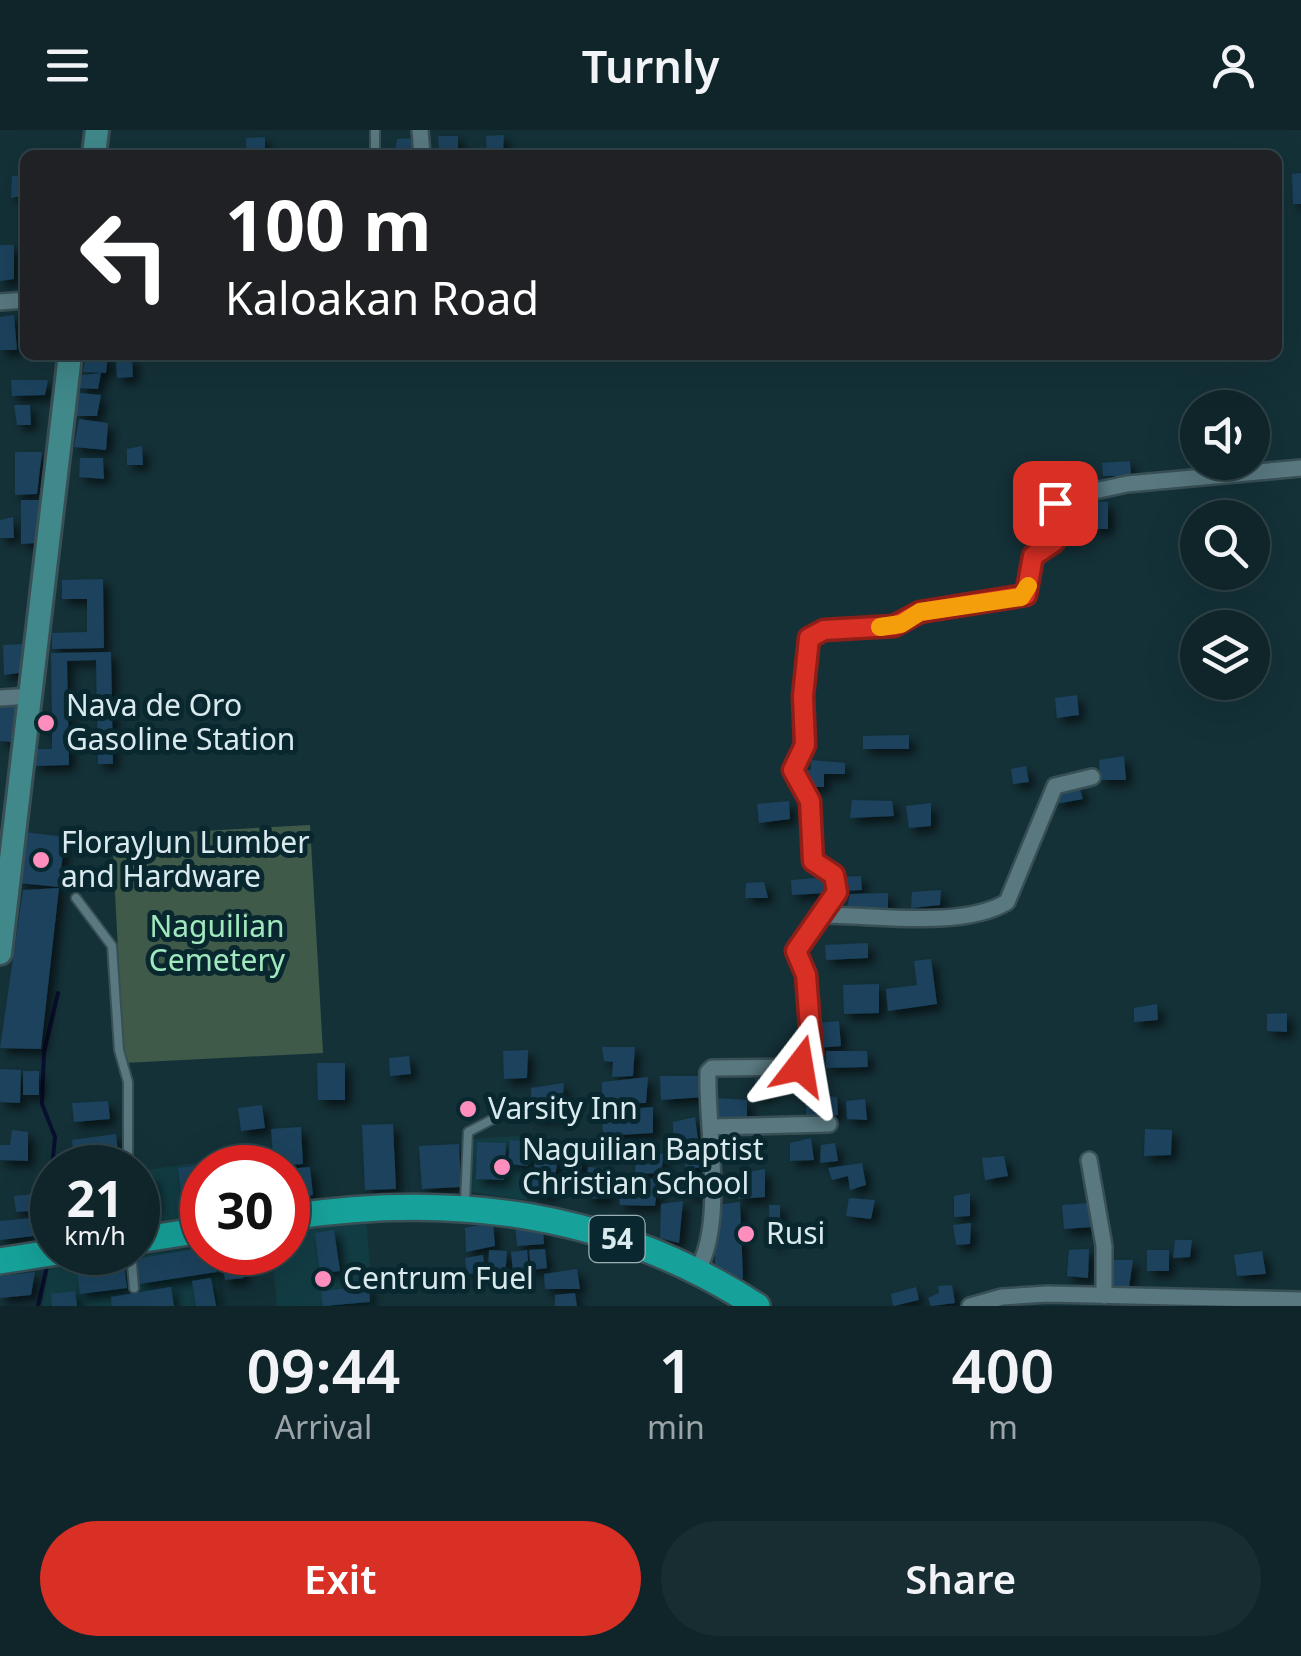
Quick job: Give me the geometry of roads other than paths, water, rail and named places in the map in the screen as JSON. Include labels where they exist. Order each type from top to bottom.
[{"type":"highway","name":"54","points":[[310,1214],[379,1206],[466,1207],[559,1221],[697,1271],[757,1306]]},
{"type":"highway","points":[[0,1261],[30,1256]]},
{"type":"main road","points":[[0,953],[5,851],[31,696],[69,360]]},
{"type":"street","points":[[697,1271],[706,1251],[710,1069],[790,1068],[807,1061],[812,1035],[806,975],[796,951],[836,898],[836,882],[834,875],[813,861],[810,801],[793,770],[805,745],[803,696],[809,638],[824,630],[894,626],[920,612],[1026,595],[1033,556],[1054,542],[1058,500],[1127,484],[1301,468]]},
{"type":"street","points":[[0,698],[31,696]]},
{"type":"street","points":[[823,915],[960,916],[990,912],[1007,902],[1055,786],[1092,778]]},
{"type":"street","points":[[710,1127],[830,1124]]},
{"type":"street","points":[[1090,1160],[1104,1246],[1104,1296]]},
{"type":"street","points":[[970,1306],[1016,1296],[1301,1300]]},
{"type":"lane","points":[[76,898],[112,946],[118,1050],[128,1082],[128,1145]]},
{"type":"lane","points":[[466,1207],[468,1132],[497,1117]]},
{"type":"lane","points":[[133,1275],[134,1288]]},
{"type":"waterway","points":[[54,1145],[55,1137],[42,1104],[44,1052],[58,993]]},
{"type":"waterway","points":[[38,1306],[45,1275]]},
{"type":"place","name":"Nava de Oro Gasoline Station","points":[[46,723]]},
{"type":"place","name":"FlorayJun Lumber and Hardware","points":[[41,860]]},
{"type":"place","name":"Varsity Inn","points":[[468,1109]]},
{"type":"place","name":"Naguilian Baptist Christian School","points":[[502,1167]]},
{"type":"place","name":"Rusi","points":[[746,1234]]},
{"type":"place","name":"Centrum Fuel","points":[[323,1279]]},
{"type":"park label","name":"Naguilian Cemetery","points":[[217,944]]}]
